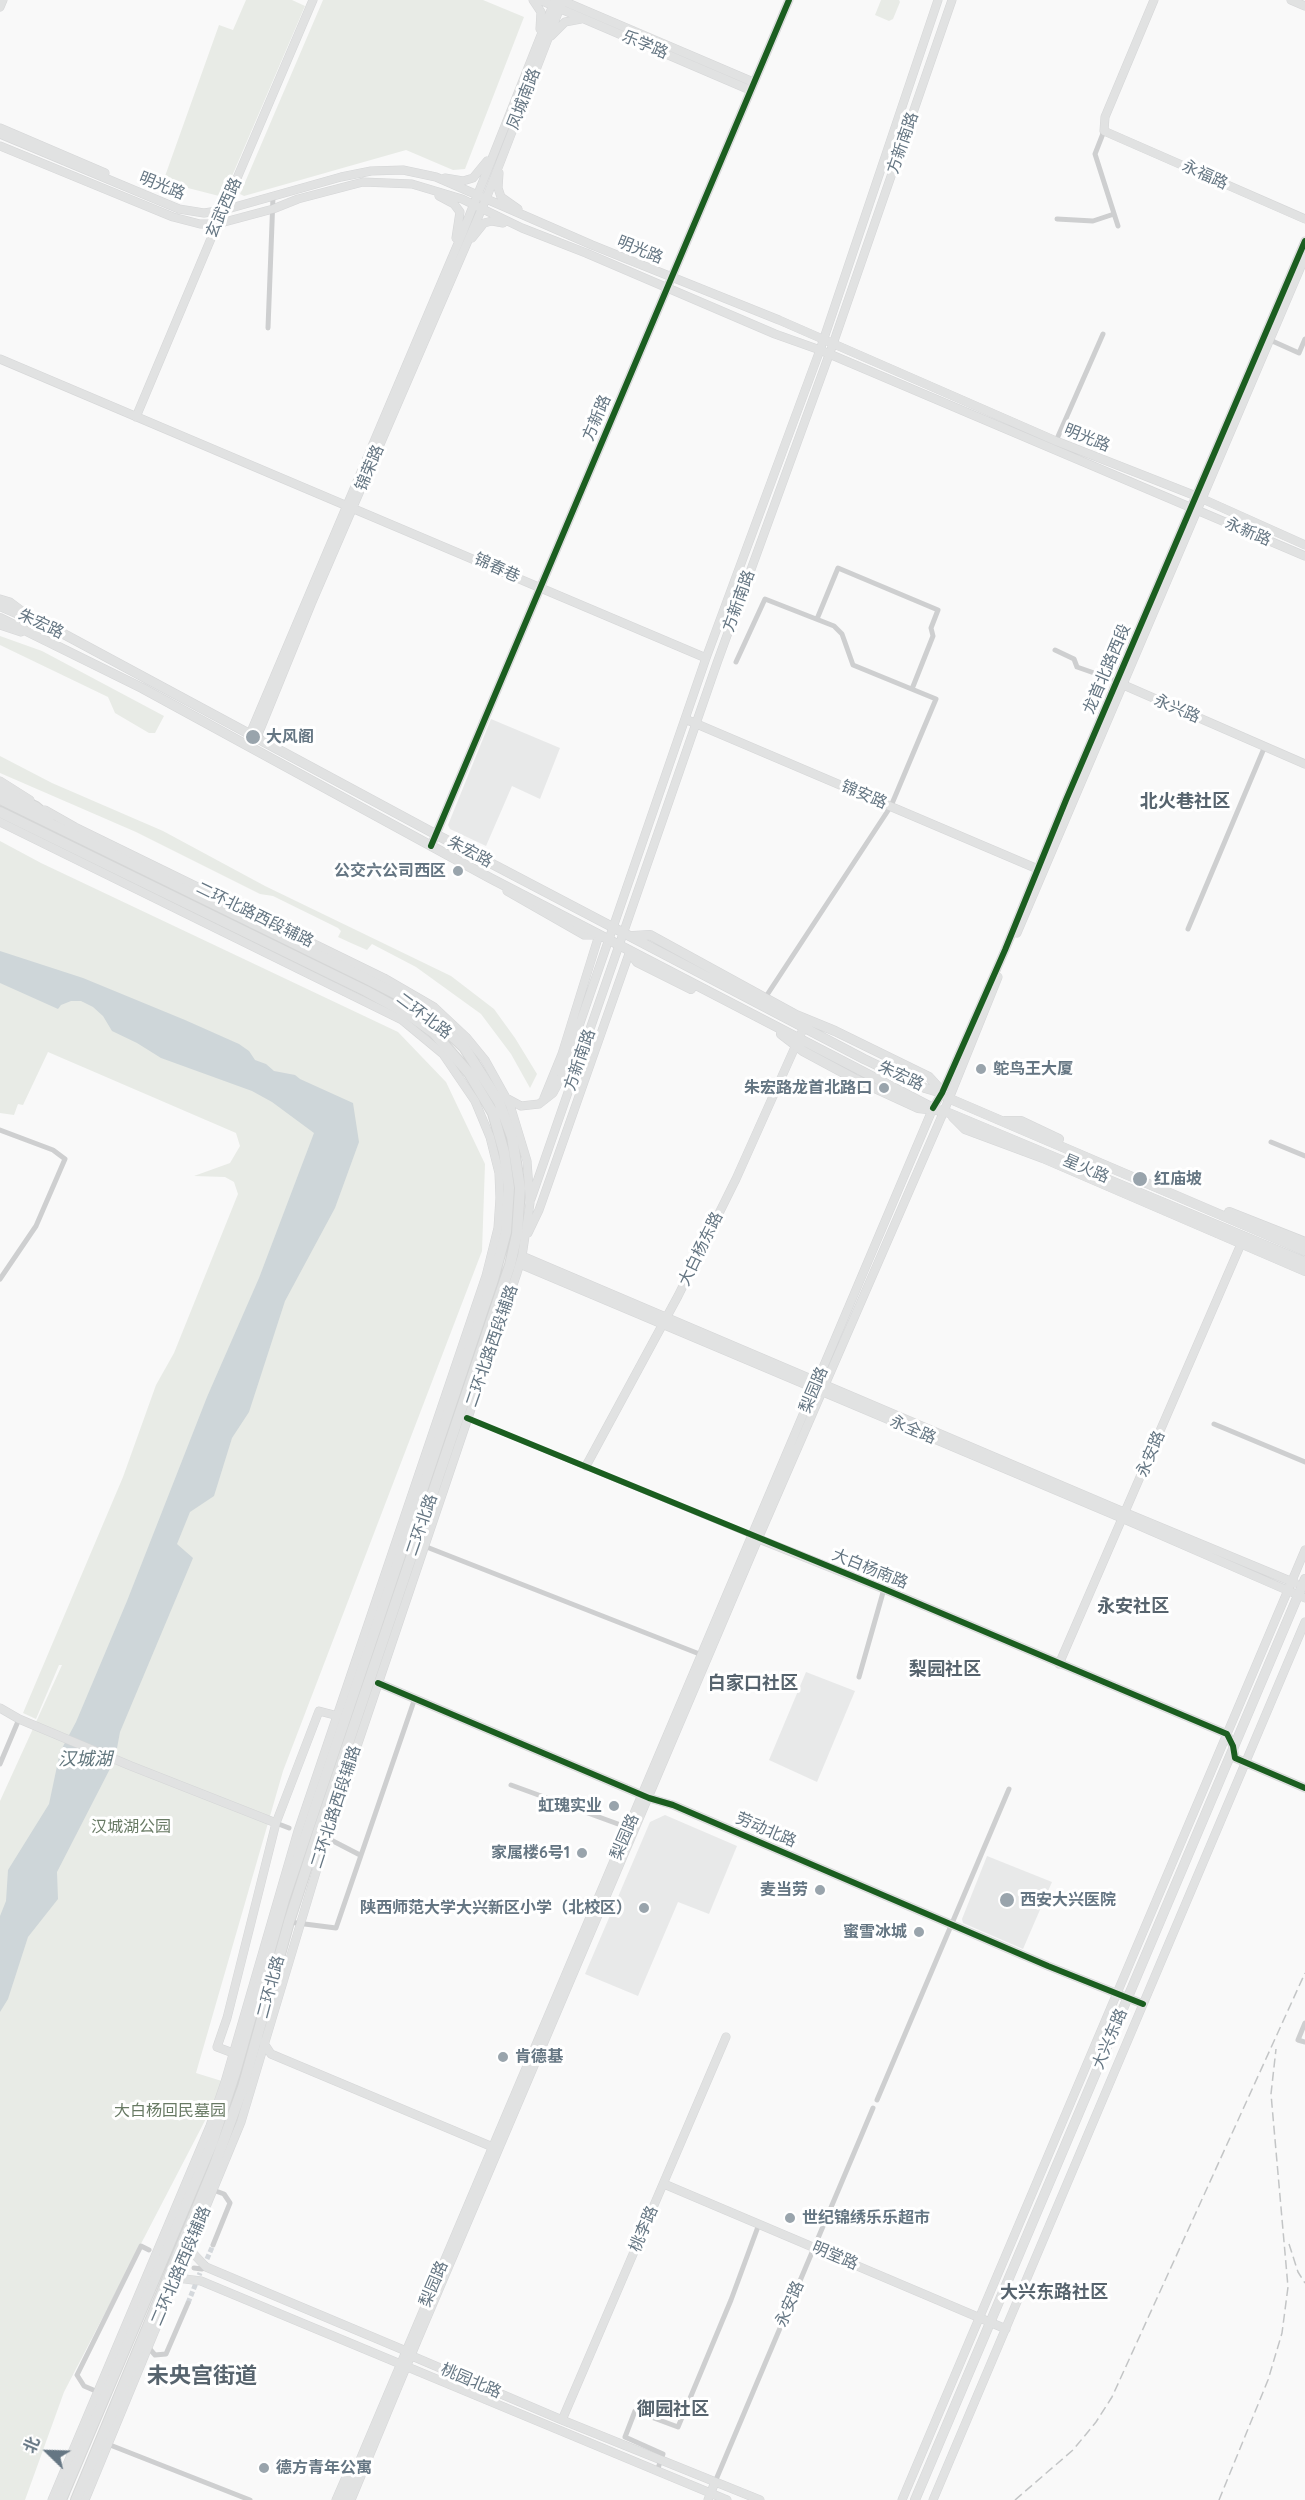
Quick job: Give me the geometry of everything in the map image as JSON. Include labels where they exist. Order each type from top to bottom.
[{"type":"highway","points":[[0,790],[36,807],[59,823]]},
{"type":"highway","name":"二环北路","points":[[0,799],[59,823],[375,983],[400,996],[435,1020],[464,1047],[490,1086],[506,1119],[517,1157],[520,1188],[517,1234],[510,1265],[294,1923],[261,2041],[214,2167],[104,2443],[76,2500]]},
{"type":"highway","name":"二环北路","points":[[0,812],[366,991],[408,1014],[441,1040],[469,1073],[493,1113],[504,1152],[509,1188],[506,1232],[493,1280],[284,1900],[235,2073],[212,2143],[61,2500]]},
{"type":"main road","points":[[0,7],[3,0]]},
{"type":"main road","name":"玄武西路","points":[[136,417],[313,0]]},
{"type":"main road","points":[[533,0],[542,16],[541,46]]},
{"type":"main road","name":"乐学路","points":[[540,0],[559,2],[752,86]]},
{"type":"main road","points":[[541,46],[565,22],[590,17],[578,0]]},
{"type":"main road","name":"方新路","points":[[431,846],[789,0]]},
{"type":"main road","name":"方新南路","points":[[506,1096],[515,1104],[534,1105],[543,1099],[551,1084],[603,938],[612,926],[706,658],[820,350],[938,0]]},
{"type":"main road","name":"方新南路","points":[[530,1203],[620,946],[629,934],[696,723],[829,356],[952,0]]},
{"type":"main road","points":[[1104,131],[1105,117],[1154,0]]},
{"type":"main road","points":[[1291,0],[1305,6]]},
{"type":"main road","name":"凤城南路","points":[[482,197],[501,136],[559,2]]},
{"type":"main road","name":"凤城南路","points":[[482,197],[502,157],[541,46]]},
{"type":"main road","points":[[0,128],[96,169],[127,186]]},
{"type":"main road","name":"永福路","points":[[1104,131],[1305,219]]},
{"type":"main road","name":"明光路","points":[[0,134],[79,171],[118,193]]},
{"type":"main road","points":[[436,177],[463,181],[473,178],[483,168],[501,136]]},
{"type":"main road","name":"明光路","points":[[0,141],[79,171],[127,186],[179,209],[204,213],[224,210],[341,177],[377,171],[403,170],[436,177],[833,344],[1056,441],[1199,498]]},
{"type":"main road","name":"明光路","points":[[0,146],[173,217],[200,224],[217,224],[363,182],[411,184],[478,206],[522,228],[775,334],[820,350],[829,356],[1194,508]]},
{"type":"main road","points":[[502,157],[498,182],[500,193],[504,199],[530,216]]},
{"type":"main road","points":[[424,188],[454,204],[460,212],[455,260]]},
{"type":"main road","name":"锦荣路","points":[[253,736],[482,197]]},
{"type":"main road","points":[[455,260],[484,223],[495,221],[522,228]]},
{"type":"main road","name":"龙首北路西段","points":[[1199,498],[1305,241]]},
{"type":"main road","name":"龙首北路西段","points":[[933,1108],[945,1095],[1194,508],[1305,257]]},
{"type":"main road","points":[[0,359],[350,506]]},
{"type":"main road","name":"永新路","points":[[1199,498],[1305,545]]},
{"type":"main road","name":"锦春巷","points":[[350,506],[706,658]]},
{"type":"main road","name":"永新路","points":[[1194,508],[1305,556]]},
{"type":"main road","points":[[0,599],[10,602],[32,619]]},
{"type":"main road","name":"朱宏路","points":[[0,606],[32,619],[437,835],[786,1017],[808,1024],[925,1088],[945,1095]]},
{"type":"main road","name":"朱宏路","points":[[0,618],[141,688],[797,1041],[933,1108]]},
{"type":"main road","name":"朱宏路","points":[[0,625],[39,637]]},
{"type":"main road","name":"永兴路","points":[[1119,683],[1305,764]]},
{"type":"main road","name":"锦安路","points":[[685,718],[1041,870]]},
{"type":"main road","name":"二环北路西段辅路","points":[[0,781],[59,823],[420,998],[447,1018],[485,1060],[506,1096],[518,1126],[527,1161],[530,1203],[521,1260],[294,1923]]},
{"type":"main road","points":[[17,791],[36,807]]},
{"type":"main road","name":"二环北路西段辅路","points":[[0,822],[402,1020],[443,1054],[463,1081],[484,1118],[499,1173],[498,1228],[486,1276],[297,1831],[210,2126],[52,2500]]},
{"type":"main road","points":[[629,934],[650,935],[808,1024]]},
{"type":"main road","points":[[525,1240],[539,1210],[630,951]]},
{"type":"main road","name":"大白杨东路","points":[[586,1466],[664,1321],[736,1179],[797,1041],[808,1024]]},
{"type":"main road","name":"龙首北路西段","points":[[945,1095],[946,1112]]},
{"type":"main road","name":"星火路","points":[[945,1095],[1305,1251]]},
{"type":"main road","name":"星火路","points":[[933,1108],[1055,1156],[1099,1179],[1158,1204],[1226,1228],[1305,1262]]},
{"type":"main road","name":"梨园路","points":[[343,2500],[409,2353],[820,1386],[933,1108]]},
{"type":"main road","points":[[946,1112],[965,1129],[1099,1179]]},
{"type":"main road","name":"梨园路","points":[[820,1386],[946,1112]]},
{"type":"main road","points":[[1002,1120],[1021,1120],[1066,1142],[1305,1242]]},
{"type":"main road","points":[[1027,1153],[1055,1156]]},
{"type":"main road","points":[[1158,1204],[1241,1244],[1305,1271]]},
{"type":"main road","points":[[1213,1210],[1237,1215]]},
{"type":"main road","points":[[1206,1227],[1226,1228]]},
{"type":"main road","name":"永安路","points":[[1059,1664],[1241,1244]]},
{"type":"main road","name":"永全路","points":[[521,1260],[1125,1516],[1287,1591],[1303,1591]]},
{"type":"main road","name":"永全路","points":[[1125,1516],[1292,1581],[1303,1591]]},
{"type":"main road","name":"梨园路","points":[[496,2148],[629,1828],[646,1796],[702,1654],[755,1538]]},
{"type":"main road","name":"大白杨南路","points":[[755,1538],[884,1589],[1227,1734]]},
{"type":"main road","points":[[902,2500],[1305,1550]]},
{"type":"main road","name":"大兴东路","points":[[1130,1998],[1233,1746],[1303,1591]]},
{"type":"main road","name":"大兴东路","points":[[915,2500],[1235,1758],[1303,1591]]},
{"type":"main road","points":[[933,2500],[1305,1622]]},
{"type":"main road","name":"劳动北路","points":[[378,1683],[1143,2004]]},
{"type":"main road","points":[[0,1708],[19,1719],[131,1766],[276,1823]]},
{"type":"main road","points":[[233,2053],[217,2048],[227,2018],[276,1823],[319,1711],[338,1716]]},
{"type":"main road","points":[[1227,1734],[1233,1746],[1235,1758],[1305,1788]]},
{"type":"main road","name":"桃李路","points":[[562,2420],[726,2037]]},
{"type":"main road","points":[[261,2041],[271,2054],[496,2148]]},
{"type":"main road","name":"二环北路西段辅路","points":[[85,2500],[104,2443],[148,2347],[241,2122],[261,2041]]},
{"type":"main road","name":"明堂路","points":[[664,2184],[1006,2329]]},
{"type":"main road","name":"桃园北路","points":[[189,2249],[206,2267],[562,2420],[760,2500]]},
{"type":"main road","name":"桃园北路","points":[[177,2278],[201,2281],[657,2471],[710,2497],[727,2500]]},
{"type":"main road","name":"大兴东路","points":[[920,2500],[992,2323]]},
{"type":"main road","name":"梨园路","points":[[351,2500],[404,2364]]},
{"type":"main road","points":[[336,2500],[346,2477],[356,2470]]},
{"type":"main road","name":"永安路","points":[[710,2497],[715,2482]]},
{"type":"street","points":[[1104,131],[1095,154],[1118,226]]},
{"type":"street","points":[[268,328],[273,197]]},
{"type":"street","points":[[1057,219],[1093,221],[1114,214]]},
{"type":"street","points":[[1056,441],[1103,334]]},
{"type":"street","points":[[1270,340],[1299,353],[1305,339]]},
{"type":"street","points":[[817,619],[838,568],[938,610],[931,628],[933,636],[912,689]]},
{"type":"street","points":[[736,662],[765,599],[834,626],[842,634],[853,665],[936,699],[891,806],[765,998]]},
{"type":"street","name":"永兴路","points":[[1055,651],[1074,659],[1077,667],[1119,683]]},
{"type":"street","points":[[1188,929],[1265,746]]},
{"type":"street","points":[[0,1130],[53,1150],[65,1159],[36,1226],[0,1279]]},
{"type":"street","points":[[1271,1142],[1305,1156]]},
{"type":"street","name":"大白杨南路","points":[[467,1418],[755,1538]]},
{"type":"street","points":[[1214,1424],[1305,1462]]},
{"type":"street","points":[[424,1546],[702,1654]]},
{"type":"street","points":[[859,1677],[884,1589]]},
{"type":"street","points":[[294,1923],[336,1928],[415,1698]]},
{"type":"street","points":[[0,1764],[19,1719]]},
{"type":"street","points":[[511,1785],[629,1828]]},
{"type":"street","points":[[877,2100],[1009,1789]]},
{"type":"street","points":[[276,1823],[289,1828]]},
{"type":"street","points":[[331,1840],[360,1855]]},
{"type":"street","points":[[1305,2023],[1298,2040],[1305,2042]]},
{"type":"street","name":"永安路","points":[[715,2482],[873,2108]]},
{"type":"street","points":[[213,2190],[224,2194],[231,2203],[213,2245]]},
{"type":"street","points":[[657,2471],[663,2454],[625,2437],[635,2412],[678,2427],[731,2300],[759,2224]]},
{"type":"street","points":[[98,2392],[84,2386],[77,2375],[141,2246],[149,2250]]},
{"type":"street","points":[[148,2347],[155,2355],[166,2354],[188,2303]]},
{"type":"street","points":[[104,2443],[250,2500]]},
{"type":"shaded area","points":[[491,719],[560,748],[540,799],[512,786],[486,846],[450,829],[448,825]]},
{"type":"shaded area","points":[[806,1672],[855,1691],[817,1782],[769,1760]]},
{"type":"shaded area","name":"陕西师范大学大兴新区小学（北校区）","points":[[665,1815],[737,1846],[709,1914],[678,1902],[638,1996],[585,1974],[650,1822]]},
{"type":"shaded area","name":"西安大兴医院","points":[[987,1856],[1052,1882],[1023,1949],[963,1923],[962,1919]]},
{"type":"green space","points":[[246,0],[292,0],[305,6],[223,197],[184,187],[164,179],[219,25],[233,30]]},
{"type":"green space","points":[[323,0],[483,0],[524,17],[465,169],[453,170],[406,150],[244,196],[240,194]]},
{"type":"green space","points":[[881,0],[899,0],[900,2],[893,19],[889,21],[875,15]]},
{"type":"green space","points":[[0,636],[42,651],[164,716],[155,733],[149,733],[115,713],[108,697],[0,645]]},
{"type":"green space","points":[[0,756],[52,783],[163,831],[265,886],[451,976],[494,1009],[515,1038],[537,1074],[530,1088],[511,1054],[481,1014],[416,967],[372,944],[367,950],[338,937],[341,931],[338,928],[273,896],[260,894],[136,832],[0,773]]},
{"type":"green space","name":"汉城湖公园","points":[[0,841],[41,863],[398,1032],[446,1082],[485,1164],[482,1251],[283,1771],[196,2073],[225,2082],[64,2392],[25,2500],[0,2500],[0,1801],[62,1665],[59,1665],[36,1719],[23,1713],[123,1477],[156,1385],[174,1353],[238,1194],[234,1182],[225,1177],[194,1176],[230,1163],[240,1146],[236,1133],[48,1052],[23,1105],[18,1104],[14,1115],[0,1113]]},
{"type":"water","name":"汉城湖","points":[[0,951],[83,978],[185,1020],[239,1044],[249,1051],[255,1060],[266,1064],[274,1071],[295,1075],[353,1103],[359,1142],[335,1208],[285,1301],[249,1412],[232,1438],[214,1496],[190,1512],[177,1544],[193,1558],[120,1732],[115,1759],[57,1872],[58,1899],[28,1937],[8,1999],[0,2012],[0,1916],[6,1901],[8,1870],[49,1804],[60,1752],[76,1722],[127,1601],[207,1397],[259,1278],[314,1133],[272,1102],[252,1091],[161,1058],[112,1031],[103,1016],[93,1007],[81,1001],[71,1001],[61,1005],[58,1009],[0,983]]},
{"type":"tunnel","points":[[204,2266],[213,2245]]},
{"type":"tunnel","points":[[188,2303],[200,2273]]},
{"type":"railway","points":[[1015,2500],[1073,2450],[1096,2422],[1112,2397],[1305,1973]]},
{"type":"railway","points":[[1219,2500],[1268,2380],[1282,2333],[1288,2287],[1271,2094],[1276,2049]]},
{"type":"railway","points":[[1289,2244],[1298,2272],[1305,2283]]},
{"type":"cycle path","points":[[431,846],[789,0]]},
{"type":"cycle path","points":[[933,1108],[942,1093],[1005,950],[1066,800],[1305,241]]},
{"type":"cycle path","points":[[467,1418],[884,1589],[1227,1734],[1233,1746],[1235,1758],[1305,1788]]},
{"type":"cycle path","points":[[378,1683],[1143,2004]]},
{"type":"place","name":"大风阁","points":[[253,737]]},
{"type":"place","name":"公交六公司西区","points":[[458,871]]},
{"type":"place","name":"鸵鸟王大厦","points":[[981,1069]]},
{"type":"place","name":"朱宏路龙首北路口","points":[[884,1088]]},
{"type":"place","name":"红庙坡","points":[[1140,1179]]},
{"type":"place","name":"虹瑰实业","points":[[614,1806]]},
{"type":"place","name":"家属楼6号1","points":[[582,1853]]},
{"type":"place","name":"麦当劳","points":[[820,1890]]},
{"type":"place","name":"西安大兴医院","points":[[1007,1900]]},
{"type":"place","name":"陕西师范大学大兴新区小学（北校区）","points":[[644,1908]]},
{"type":"place","name":"蜜雪冰城","points":[[919,1932]]},
{"type":"place","name":"肯德基","points":[[503,2057]]},
{"type":"place","name":"世纪锦绣乐乐超市","points":[[790,2218]]},
{"type":"place","name":"德方青年公寓","points":[[264,2468]]},
{"type":"district","name":"北火巷社区","points":[[1185,802]]},
{"type":"district","name":"永安社区","points":[[1133,1607]]},
{"type":"district","name":"梨园社区","points":[[945,1670]]},
{"type":"district","name":"白家口社区","points":[[753,1684]]},
{"type":"district","name":"大兴东路社区","points":[[1054,2293]]},
{"type":"district","name":"未央宫街道","points":[[202,2376]]},
{"type":"district","name":"御园社区","points":[[673,2410]]},
{"type":"park label","name":"大白杨回民墓园","points":[[170,2111]]}]
